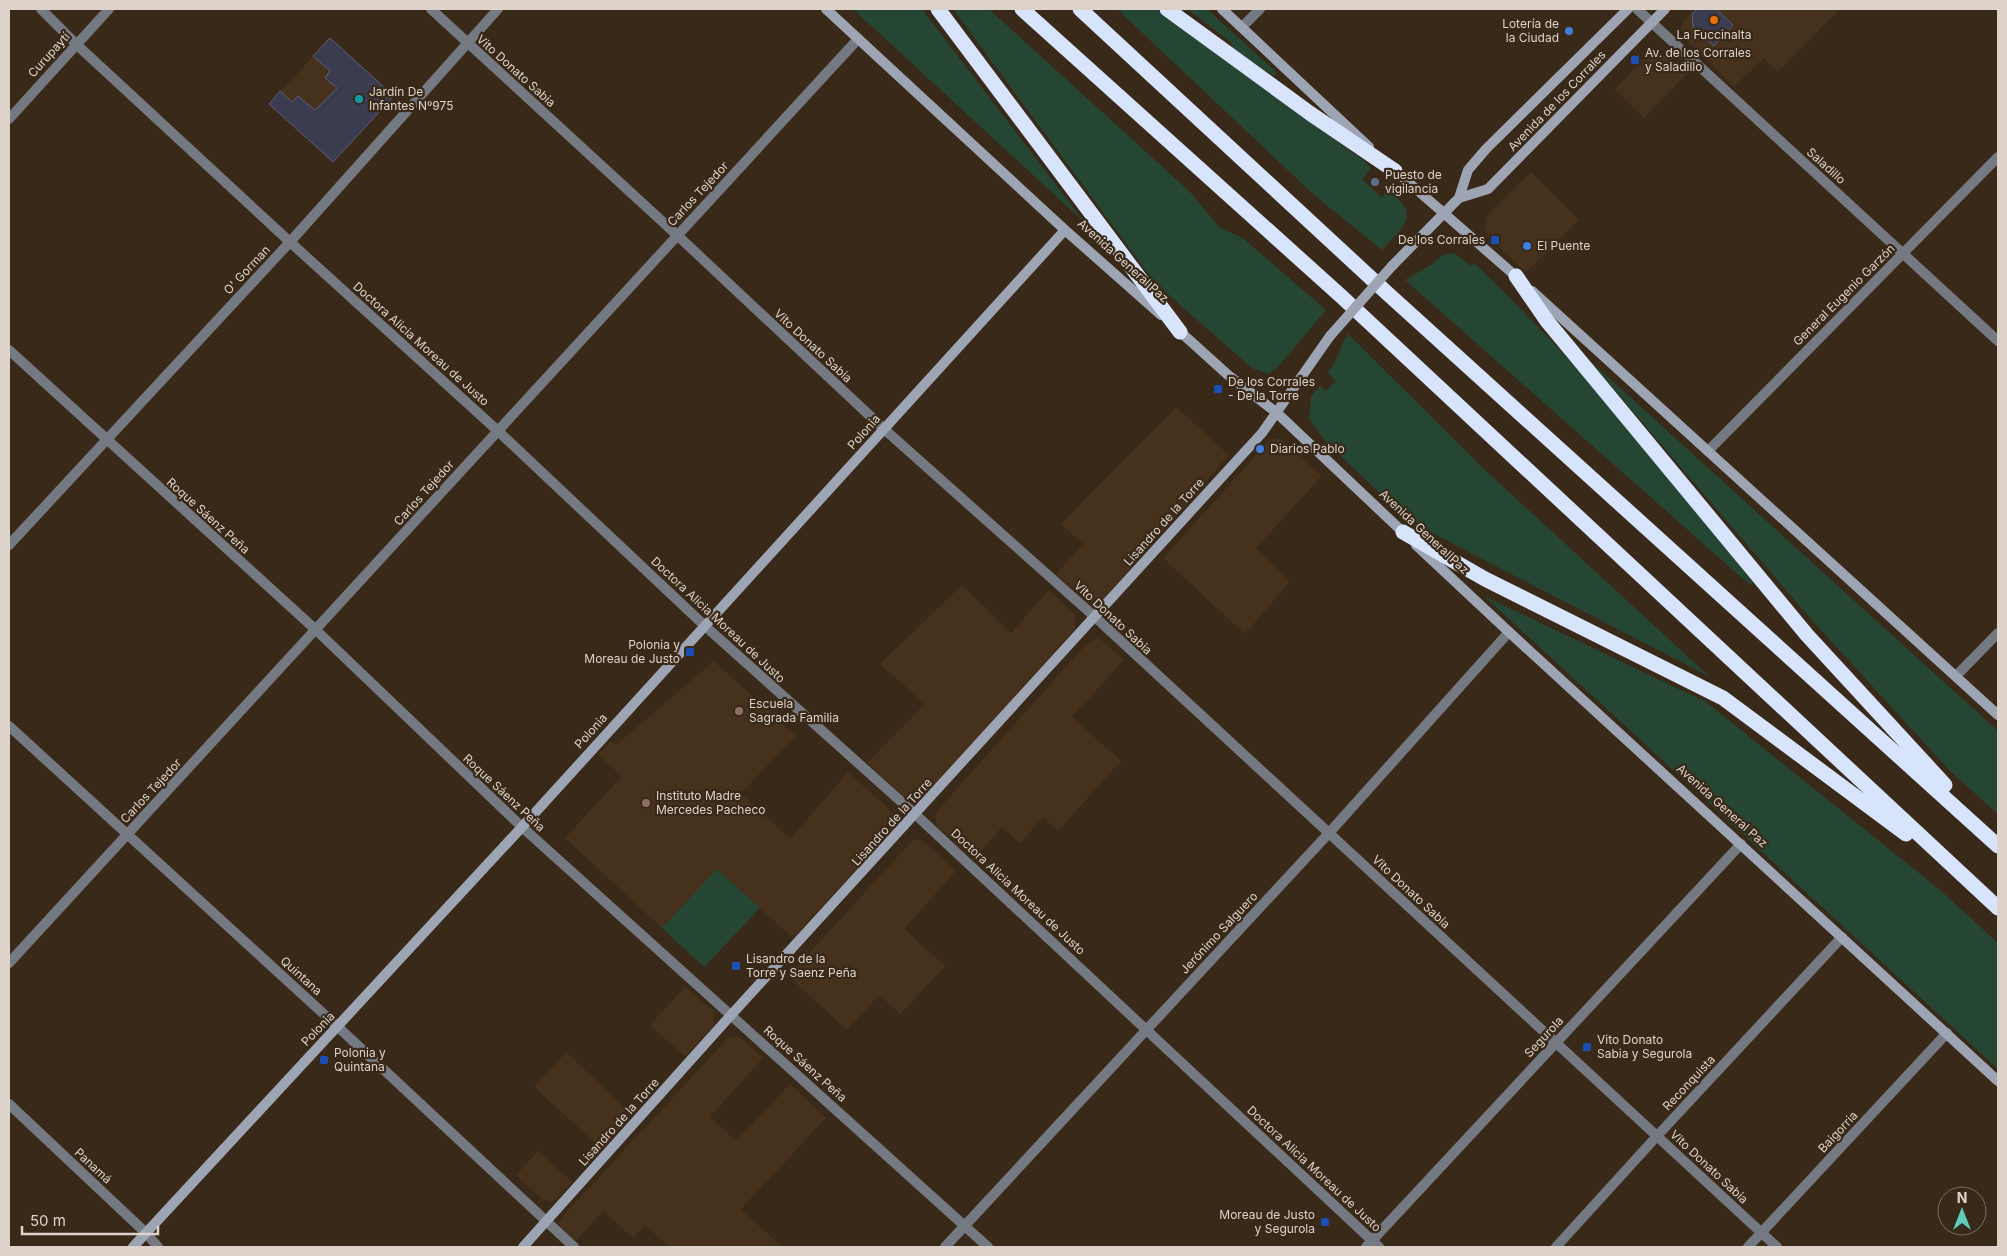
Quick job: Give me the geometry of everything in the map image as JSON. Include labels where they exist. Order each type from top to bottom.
[{"type":"highway","points":[[938,9],[1180,332]]},
{"type":"highway","points":[[1022,9],[1342,297],[1998,908]]},
{"type":"highway","points":[[1080,9],[1387,293],[1998,845]]},
{"type":"highway","points":[[1167,9],[1311,114],[1395,171]]},
{"type":"highway","points":[[1516,276],[1547,320],[1807,634],[1998,845]]},
{"type":"highway","points":[[1403,532],[1485,579],[1723,698],[1966,879]]},
{"type":"street","name":"Doctora Alicia Moreau de Justo","points":[[41,9],[76,44],[290,242],[498,431],[705,626],[916,814],[1146,1029],[1372,1245]]},
{"type":"street","name":"Curupaytí","points":[[9,119],[109,9]]},
{"type":"street","name":"Vito Donato Sabia","points":[[431,9],[677,235],[884,429],[1095,617],[1777,1247]]},
{"type":"street","name":"O' Gorman","points":[[9,545],[105,439],[290,242],[498,9]]},
{"type":"street","name":"Avenida General Paz","points":[[826,9],[1065,230],[1228,375],[1278,412],[1509,632],[1998,1081]]},
{"type":"street","points":[[1222,9],[1395,171],[1516,276],[1998,715]]},
{"type":"street","points":[[1242,27],[1260,9]]},
{"type":"street","name":"Avenida de los Corrales","points":[[1278,412],[1330,336],[1392,266],[1459,198],[1468,170],[1628,9]]},
{"type":"street","name":"Saladillo","points":[[1637,9],[1998,341]]},
{"type":"street","name":"Avenida de los Corrales","points":[[1459,198],[1488,189],[1665,9]]},
{"type":"street","name":"Carlos Tejedor","points":[[9,963],[858,39]]},
{"type":"street","name":"General Eugenio Garzón","points":[[1708,451],[1998,157]]},
{"type":"street","name":"Polonia","points":[[133,1247],[522,827],[1065,230]]},
{"type":"street","name":"Roque Sáenz Peña","points":[[9,350],[316,630],[522,827],[732,1014],[988,1247]]},
{"type":"street","name":"Lisandro de la Torre","points":[[523,1247],[732,1014],[1262,434],[1278,412]]},
{"type":"street","name":"Jerónimo Salguero","points":[[945,1247],[1329,833],[1509,632]]},
{"type":"street","points":[[1956,676],[1998,633]]},
{"type":"street","name":"Quintana","points":[[9,726],[338,1027],[574,1247]]},
{"type":"street","name":"Segurola","points":[[1372,1245],[1741,844]]},
{"type":"street","name":"Reconquista","points":[[1556,1247],[1656,1136],[1842,937]]},
{"type":"street","name":"Baigorria","points":[[1748,1247],[1947,1033]]},
{"type":"street","name":"Panamá","points":[[9,1104],[146,1233],[158,1247]]},
{"type":"shaded area","points":[[1694,9],[1839,10],[1778,72],[1764,58],[1734,87],[1684,38],[1682,23]]},
{"type":"shaded area","name":"Jardín De Infantes Nº975","points":[[330,38],[394,96],[333,162],[269,104]]},
{"type":"shaded area","points":[[1658,53],[1669,57],[1688,73],[1644,118],[1615,89],[1644,58]]},
{"type":"shaded area","points":[[1531,172],[1579,220],[1526,272],[1490,239],[1486,233],[1485,225],[1487,217],[1492,210]]},
{"type":"shaded area","points":[[1176,407],[1229,455],[1102,602],[1097,604],[1086,601],[1056,574],[1083,544],[1061,524]]},
{"type":"shaded area","points":[[1273,438],[1282,439],[1322,476],[1256,548],[1290,582],[1245,634],[1163,558]]},
{"type":"shaded area","points":[[962,585],[1011,633],[1049,590],[1075,615],[1075,629],[923,798],[911,799],[904,797],[867,763],[925,704],[880,664]]},
{"type":"shaded area","points":[[1099,638],[1124,660],[1072,717],[1121,761],[1058,831],[1043,817],[1020,843],[1002,827],[974,859],[937,826],[936,812],[1088,642]]},
{"type":"shaded area","points":[[714,661],[796,736],[741,793],[790,839],[848,772],[889,809],[896,821],[895,827],[793,938],[760,908],[704,967],[565,838],[622,776],[598,755],[611,741],[616,745]]},
{"type":"shaded area","points":[[918,839],[924,842],[956,871],[904,929],[945,966],[901,1014],[879,995],[847,1030],[788,976],[912,841]]},
{"type":"shaded area","points":[[685,987],[713,1010],[715,1020],[714,1025],[685,1057],[650,1025]]},
{"type":"shaded area","points":[[741,1038],[763,1058],[710,1117],[736,1141],[790,1084],[826,1118],[741,1209],[782,1247],[670,1247],[645,1225],[633,1238],[603,1211],[576,1241],[561,1227],[559,1223],[561,1218],[727,1039]]},
{"type":"shaded area","points":[[566,1052],[632,1115],[602,1149],[534,1087]]},
{"type":"shaded area","points":[[538,1151],[572,1182],[557,1199],[552,1201],[543,1200],[516,1175]]},
{"type":"green space","points":[[853,9],[922,9],[1085,223]]},
{"type":"green space","points":[[953,9],[989,9],[1191,193],[1219,227],[1244,239],[1326,310],[1277,368],[1268,374],[1252,368],[1171,297],[1150,276]]},
{"type":"green space","points":[[1117,9],[1156,9],[1363,160],[1371,168],[1362,179],[1382,198],[1390,185],[1396,190],[1394,194],[1406,210],[1403,227],[1382,250],[1313,194]]},
{"type":"green space","points":[[1187,9],[1207,9],[1277,73],[1274,76],[1231,48],[1232,43]]},
{"type":"green space","points":[[1454,253],[1471,266],[1474,263],[1585,377],[1688,499],[1753,583],[1750,585],[1405,280],[1431,265],[1442,255]]},
{"type":"green space","points":[[1348,334],[1484,469],[1710,677],[1409,521],[1326,442],[1309,419],[1311,396],[1320,386],[1326,391],[1336,381],[1328,373]]},
{"type":"green space","points":[[1588,359],[1998,731],[1998,814],[1950,771],[1810,618]]},
{"type":"green space","points":[[1484,596],[1706,702],[1940,890],[1998,943],[1998,1069]]},
{"type":"green space","points":[[717,869],[760,908],[704,967],[662,928]]},
{"type":"building","points":[[1697,9],[1716,9],[1733,25],[1714,46],[1693,28],[1692,14]]},
{"type":"building","name":"Jardín De Infantes Nº975","points":[[330,38],[394,96],[333,162],[269,104],[280,91],[292,102],[298,96],[315,110],[337,88],[325,78],[330,71],[313,56]]},
{"type":"place","name":"La Fuccinalta","points":[[1714,20]]},
{"type":"place","name":"Lotería de la Ciudad","points":[[1569,31]]},
{"type":"place","name":"Av. de los Corrales y Saladillo","points":[[1635,60]]},
{"type":"place","name":"Jardín De Infantes Nº975","points":[[359,99]]},
{"type":"place","name":"Puesto de vigilancia","points":[[1375,182]]},
{"type":"place","name":"De los Corrales","points":[[1495,240]]},
{"type":"place","name":"El Puente","points":[[1527,246]]},
{"type":"place","name":"De los Corrales - De la Torre","points":[[1218,389]]},
{"type":"place","name":"Diarios Pablo","points":[[1260,449]]},
{"type":"place","name":"Polonia y Moreau de Justo","points":[[690,652]]},
{"type":"place","name":"Escuela Sagrada Familia","points":[[739,711]]},
{"type":"place","name":"Instituto Madre Mercedes Pacheco","points":[[646,803]]},
{"type":"place","name":"Lisandro de la Torre y Saenz Peña","points":[[736,966]]},
{"type":"place","name":"Vito Donato Sabia y Segurola","points":[[1587,1047]]},
{"type":"place","name":"Polonia y Quintana","points":[[324,1060]]},
{"type":"place","name":"Moreau de Justo y Segurola","points":[[1325,1222]]}]
